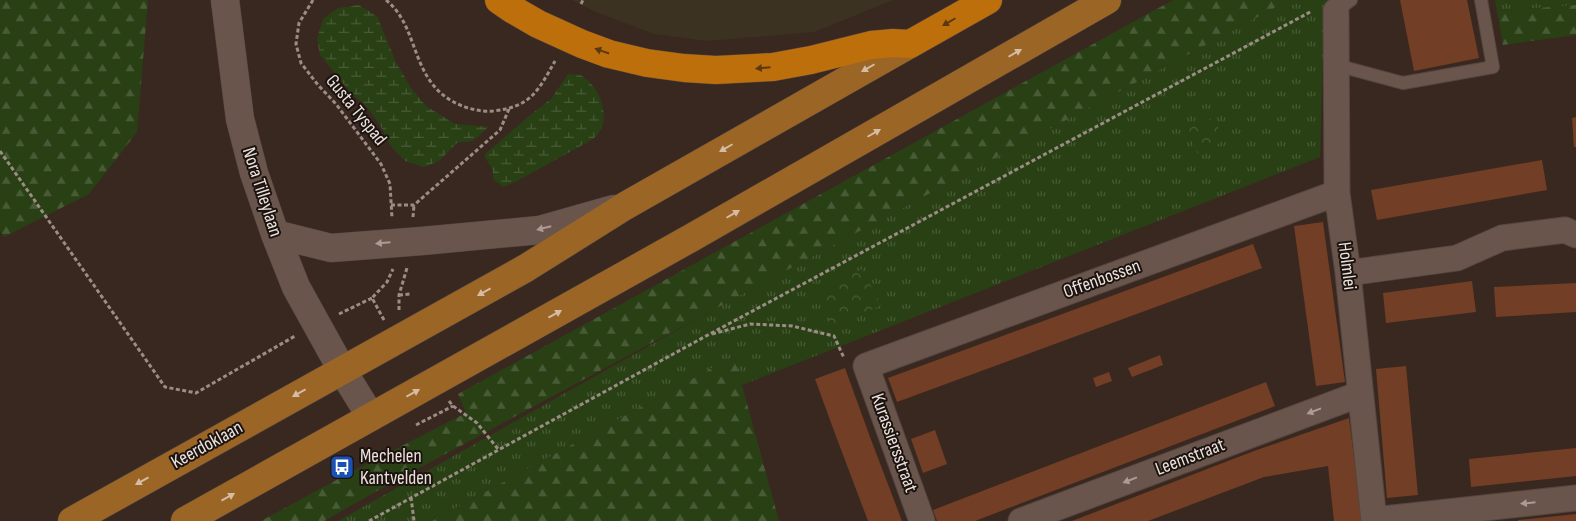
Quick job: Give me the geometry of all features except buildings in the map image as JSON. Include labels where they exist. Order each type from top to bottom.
[{"type":"highway","points":[[499,0],[538,24],[609,54],[647,63],[716,70],[773,67],[871,45],[910,44],[988,0]]},
{"type":"main road","points":[[185,521],[690,238],[1107,0]]},
{"type":"main road","name":"Keerdoklaan","points":[[72,521],[526,268],[625,206],[910,44]]},
{"type":"street","name":"Nora Tilleylaan","points":[[225,0],[240,119],[254,173],[275,234],[296,287],[342,370],[371,417]]},
{"type":"street","name":"Holmlei","points":[[1343,6],[1336,65],[1337,193],[1348,273],[1374,521]]},
{"type":"street","name":"Offenbossen","points":[[866,366],[1337,193]]},
{"type":"street","points":[[275,234],[331,248],[422,241],[540,230],[625,206]]},
{"type":"street","points":[[1348,273],[1458,258],[1502,238],[1572,227]]},
{"type":"street","name":"Kurassiersstraat","points":[[866,366],[922,521]]},
{"type":"street","name":"Leemstraat","points":[[1021,521],[1360,394]]},
{"type":"street","points":[[1374,521],[1576,498]]},
{"type":"lane","points":[[1336,65],[1403,82],[1492,67],[1482,0]]},
{"type":"path","name":"Gusta Tyspad","points":[[313,0],[299,23],[296,44],[301,63],[336,104],[381,164],[390,184],[394,242]]},
{"type":"path","points":[[386,0],[405,23],[414,50],[428,80],[444,96],[462,107],[488,111],[509,109],[524,103],[541,86],[556,58]]},
{"type":"path","points":[[581,4],[583,0]]},
{"type":"path","points":[[369,521],[706,336],[1312,11],[1343,6]]},
{"type":"path","points":[[392,205],[414,205],[500,130],[509,109]]},
{"type":"path","points":[[0,151],[165,387],[196,392],[316,324],[372,298]]},
{"type":"path","points":[[399,295],[410,294]]},
{"type":"path","points":[[706,336],[750,324],[792,326],[834,336],[850,372],[866,366]]},
{"type":"path","points":[[416,425],[453,406],[477,423],[498,449]]},
{"type":"path","points":[[411,497],[414,521]]},
{"type":"shaded area","points":[[572,0],[893,0],[814,32],[708,41],[654,34],[596,12]]},
{"type":"green space","points":[[0,0],[148,0],[137,132],[89,194],[4,237],[0,231]]},
{"type":"green space","points":[[1173,0],[1289,0],[324,521],[261,521],[466,413],[458,394]]},
{"type":"green space","points":[[1289,0],[1341,0],[1324,17],[1320,157],[742,385],[734,356],[432,521],[338,521],[718,307]]},
{"type":"green space","points":[[1495,0],[1576,0],[1576,5],[1497,11]]},
{"type":"green space","points":[[359,5],[377,16],[396,62],[411,88],[426,106],[455,124],[489,127],[473,141],[457,143],[439,161],[424,167],[405,161],[390,145],[380,125],[366,106],[351,93],[320,55],[317,39],[323,19],[338,8]]},
{"type":"green space","points":[[1576,5],[1576,35],[1503,45],[1497,11]]},
{"type":"green space","points":[[568,74],[580,75],[587,79],[598,93],[604,119],[598,134],[588,142],[503,187],[493,179],[493,171],[484,155],[552,98]]},
{"type":"green space","points":[[1214,117],[1223,141],[1198,154],[1186,130]]},
{"type":"green space","points":[[862,269],[881,305],[834,329],[815,293]]},
{"type":"green space","points":[[734,356],[779,521],[432,521]]},
{"type":"place","name":"Mechelen Kantvelden","points":[[342,467]]}]
